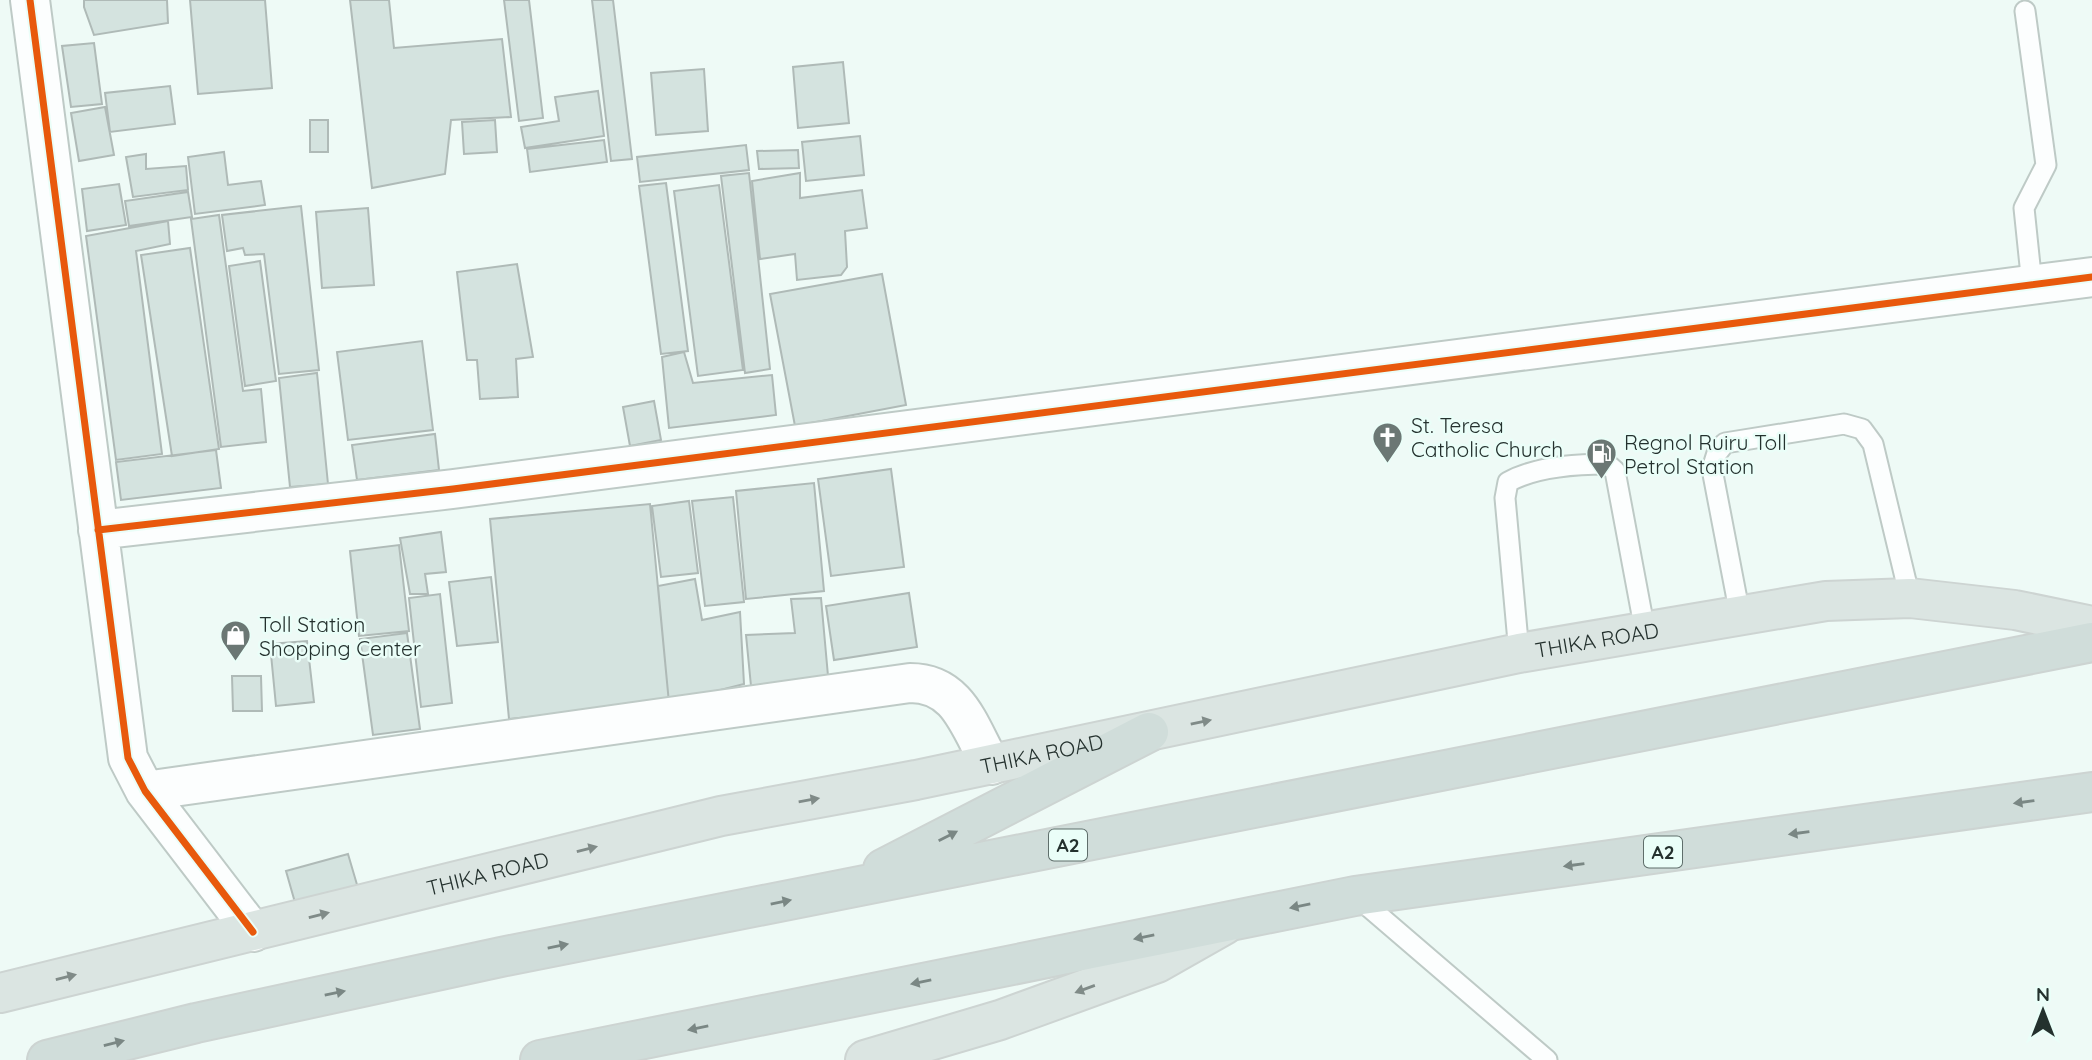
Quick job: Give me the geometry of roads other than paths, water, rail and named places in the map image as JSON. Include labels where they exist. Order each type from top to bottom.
[{"type":"highway","name":"A2","points":[[47,1060],[196,1023],[474,963],[2092,642]]},
{"type":"highway","points":[[844,890],[1149,732]]},
{"type":"highway","name":"A2","points":[[540,1060],[1235,918],[1355,896],[2092,792]]},
{"type":"main road","name":"THIKA ROAD","points":[[0,993],[722,816],[990,765],[1519,653],[1826,601],[1910,597],[2015,610],[2092,626]]},
{"type":"main road","points":[[866,1060],[1000,1020],[1157,963],[1235,918]]},
{"type":"street","points":[[30,0],[128,758],[145,791],[253,932]]},
{"type":"street","points":[[98,530],[453,489],[2092,277]]},
{"type":"street","points":[[145,791],[910,682],[930,682],[951,695],[990,765]]},
{"type":"lane","points":[[2025,11],[2046,164],[2024,208],[2032,285]]},
{"type":"lane","points":[[1740,615],[1712,469],[1717,453],[1725,443],[1844,424],[1862,429],[1873,444],[1910,597]]},
{"type":"lane","points":[[1519,653],[1505,498],[1508,482],[1522,474],[1594,464],[1607,464],[1615,471],[1645,631]]},
{"type":"lane","points":[[1355,896],[1547,1060]]},
{"type":"place","name":"St. Teresa Catholic Church","points":[[1388,464]]},
{"type":"place","name":"Regnol Ruiru Toll Petrol Station","points":[[1601,481]]},
{"type":"place","name":"Toll Station Shopping Center","points":[[236,663]]}]
